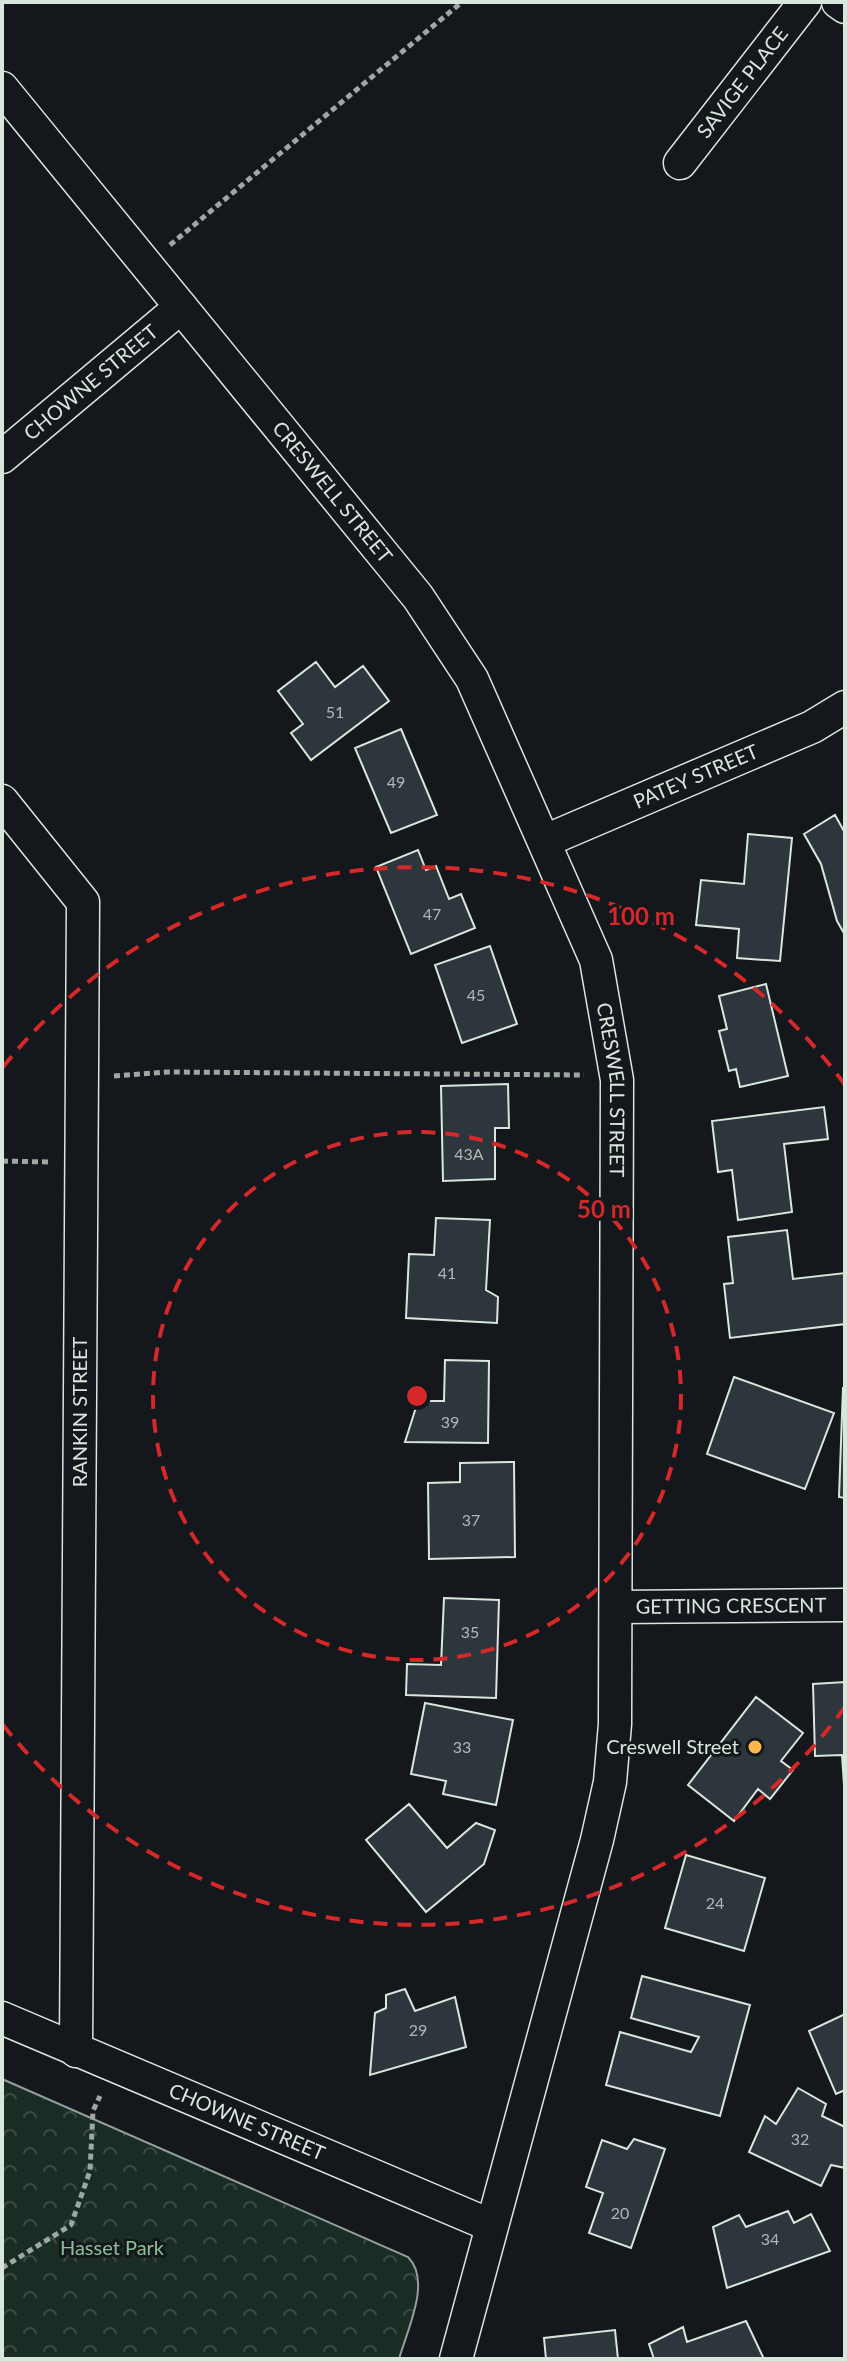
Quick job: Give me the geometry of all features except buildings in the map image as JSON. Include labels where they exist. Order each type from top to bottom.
[{"type":"street","name":"SAVIGE PLACE","points":[[680,163],[805,2]]},
{"type":"street","points":[[838,2],[845,7]]},
{"type":"street","name":"CRESWELL STREET","points":[[2,88],[418,597],[472,679],[596,960],[616,1075],[615,1724],[608,1793],[456,2359]]},
{"type":"street","name":"CHOWNE STREET","points":[[2,457],[181,307]]},
{"type":"street","name":"PATEY STREET","points":[[545,841],[812,727],[845,707]]},
{"type":"street","name":"RANKIN STREET","points":[[2,801],[83,902],[76,2051]]},
{"type":"street","name":"GETTING CRESCENT","points":[[617,1607],[845,1605]]},
{"type":"street","name":"CHOWNE STREET","points":[[2,2018],[490,2225]]},
{"type":"path","points":[[169,246],[462,2]]},
{"type":"path","points":[[82,1078],[168,1072],[616,1075]]},
{"type":"path","points":[[2,1161],[81,1163]]},
{"type":"path","points":[[2,2268],[71,2225],[90,2171],[93,2111],[112,2067]]},
{"type":"green space","name":"Hasset Park","points":[[2,2079],[408,2257],[415,2267],[418,2292],[399,2359],[2,2359]]},
{"type":"wall","points":[[2,2282],[2,2309]]},
{"type":"place","name":"Creswell Street","points":[[755,1747]]}]
